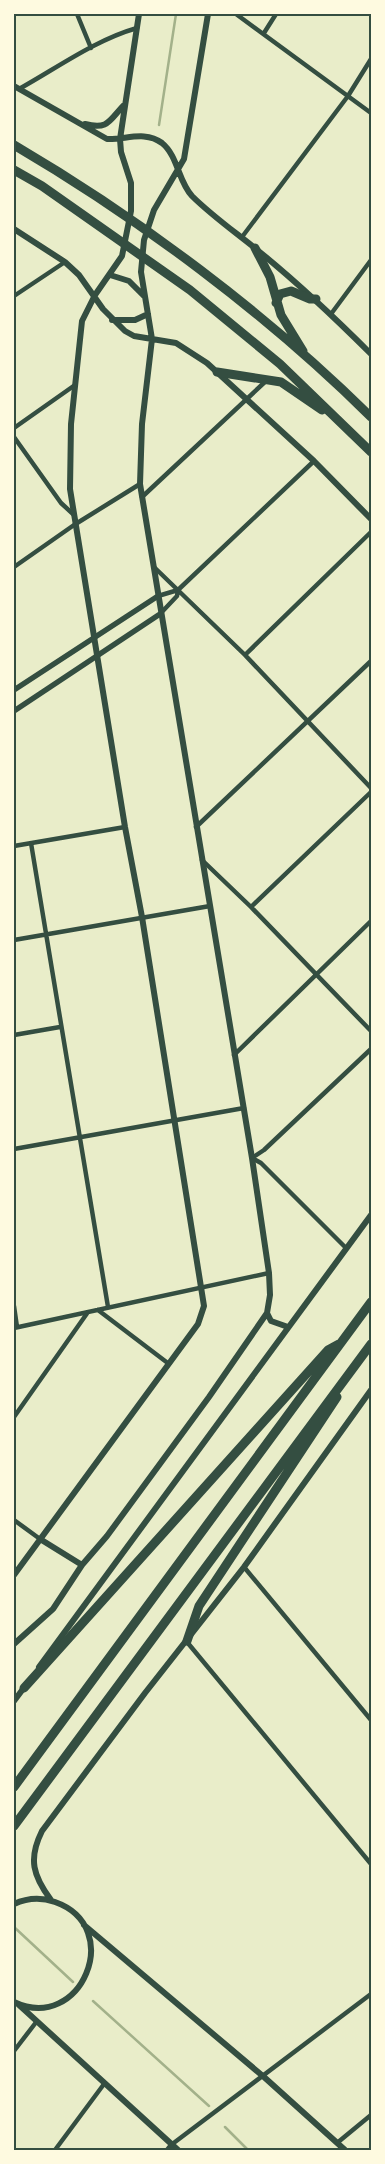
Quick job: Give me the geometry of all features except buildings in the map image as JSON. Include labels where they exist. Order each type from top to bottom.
[{"type":"highway","points":[[14,145],[102,201],[218,284],[305,356],[371,417]]},
{"type":"highway","points":[[14,170],[42,186],[166,272],[280,364],[371,452]]},
{"type":"highway","points":[[255,248],[270,277],[276,303],[305,356]]},
{"type":"highway","points":[[276,303],[280,294],[291,291],[310,299],[316,299]]},
{"type":"highway","points":[[216,372],[281,382],[293,388],[337,420]]},
{"type":"highway","points":[[14,1787],[371,1302]]},
{"type":"highway","points":[[24,1688],[321,1357],[328,1350],[341,1343]]},
{"type":"highway","points":[[14,1826],[371,1344]]},
{"type":"highway","points":[[187,1641],[199,1606],[335,1401],[340,1385]]},
{"type":"main road","points":[[14,1575],[198,1324],[204,1306],[142,917],[74,525],[70,489],[70,450],[82,321],[94,296],[122,256],[132,201],[131,183],[121,152],[120,140],[139,14]]},
{"type":"main road","points":[[14,1644],[53,1609],[82,1565],[107,1536],[209,1397],[267,1313],[270,1295],[269,1273],[244,1108],[160,614],[140,484],[142,424],[152,339],[141,272],[149,222],[184,159],[208,14]]},
{"type":"main road","points":[[16,88],[107,139],[120,140],[137,136],[154,139],[168,150],[191,195],[316,299],[371,354]]},
{"type":"main road","points":[[79,122],[91,125],[106,125],[112,121],[124,106]]},
{"type":"main road","points":[[14,229],[65,262],[79,275],[112,320],[134,336],[168,341],[183,346],[216,372],[314,461],[371,519]]},
{"type":"main road","points":[[110,275],[129,281],[145,297]]},
{"type":"main road","points":[[112,320],[135,320],[148,314]]},
{"type":"main road","points":[[14,1701],[371,1215]]},
{"type":"main road","points":[[267,1313],[271,1321],[288,1327]]},
{"type":"main road","points":[[51,1900],[40,1885],[33,1859],[35,1845],[42,1831],[244,1566],[371,1390]]},
{"type":"main road","points":[[40,1539],[82,1565]]},
{"type":"main road","points":[[14,1904],[34,1898],[51,1900],[66,1907],[84,1925],[264,2078],[345,2150]]},
{"type":"main road","points":[[16,2002],[34,2007],[51,2005],[66,1998],[79,1988],[87,1973],[91,1957],[90,1941],[84,1925]]},
{"type":"main road","points":[[16,2002],[169,2147],[178,2150]]},
{"type":"street","points":[[77,14],[91,48]]},
{"type":"street","points":[[236,14],[371,113]]},
{"type":"street","points":[[264,33],[276,14]]},
{"type":"street","points":[[16,88],[91,48],[136,28]]},
{"type":"street","points":[[242,237],[348,96],[371,59]]},
{"type":"street","points":[[331,314],[371,260]]},
{"type":"street","points":[[14,296],[65,262]]},
{"type":"street","points":[[142,497],[267,380]]},
{"type":"street","points":[[14,428],[75,385]]},
{"type":"street","points":[[14,437],[61,503],[73,514]]},
{"type":"street","points":[[14,690],[158,596],[178,590],[314,461]]},
{"type":"street","points":[[14,567],[74,525],[140,484]]},
{"type":"street","points":[[245,655],[371,532]]},
{"type":"street","points":[[153,566],[245,655],[371,790],[251,907]]},
{"type":"street","points":[[14,711],[160,614],[177,596],[178,590]]},
{"type":"street","points":[[196,827],[371,661]]},
{"type":"street","points":[[14,846],[125,826]]},
{"type":"street","points":[[31,843],[47,934],[60,1027],[108,1307]]},
{"type":"street","points":[[202,859],[371,1031]]},
{"type":"street","points":[[14,940],[210,906]]},
{"type":"street","points":[[234,1054],[371,921]]},
{"type":"street","points":[[14,1035],[60,1027]]},
{"type":"street","points":[[346,1248],[261,1163],[252,1158],[264,1150],[371,1049]]},
{"type":"street","points":[[14,1149],[244,1108]]},
{"type":"street","points":[[14,1306],[16,1327],[269,1273]]},
{"type":"street","points":[[98,1310],[169,1364]]},
{"type":"street","points":[[14,1418],[88,1312]]},
{"type":"street","points":[[14,1520],[40,1539]]},
{"type":"street","points":[[244,1566],[371,1720]]},
{"type":"street","points":[[187,1641],[371,1864]]},
{"type":"street","points":[[169,2147],[264,2078],[371,1994]]},
{"type":"street","points":[[14,2052],[37,2021]]},
{"type":"street","points":[[55,2150],[104,2084]]},
{"type":"street","points":[[337,2143],[371,2115]]},
{"type":"waterway","points":[[159,125],[176,14]]},
{"type":"waterway","points":[[14,1927],[73,1982]]},
{"type":"waterway","points":[[93,2001],[209,2106]]},
{"type":"waterway","points":[[225,2127],[248,2150]]}]
